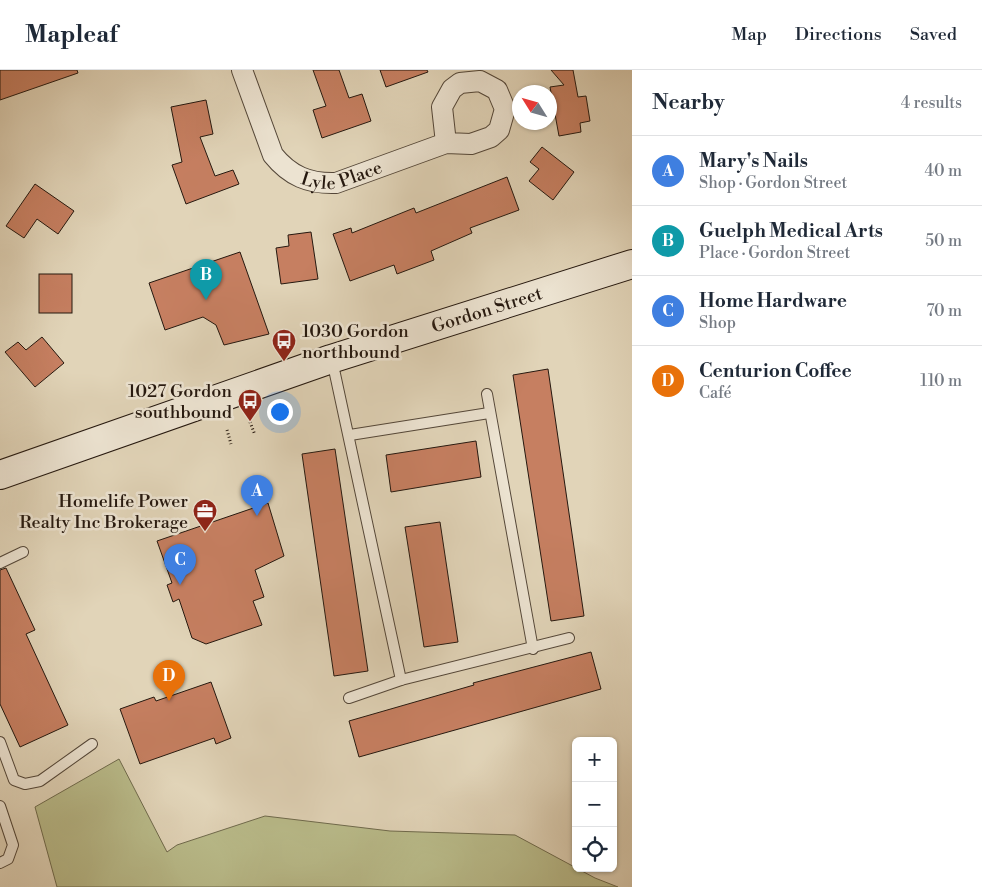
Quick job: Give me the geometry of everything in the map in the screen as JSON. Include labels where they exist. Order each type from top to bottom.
[{"type":"main road","name":"Gordon Street","points":[[0,475],[331,359],[632,264]]},
{"type":"street","name":"Lyle Place","points":[[242,70],[273,155],[282,166],[307,181],[336,183],[446,143]]},
{"type":"lane","points":[[331,359],[350,436],[401,680]]},
{"type":"lane","points":[[487,394],[534,648]]},
{"type":"lane","points":[[350,436],[489,413]]},
{"type":"lane","points":[[0,563],[23,552]]},
{"type":"lane","points":[[349,698],[401,680],[569,638]]},
{"type":"lane","points":[[0,742],[14,780],[26,784],[40,781],[92,744]]},
{"type":"lane","points":[[0,806],[13,845],[8,859],[0,862]]},
{"type":"path","points":[[250,422],[255,436]]},
{"type":"path","points":[[227,430],[231,444]]},
{"type":"green space","points":[[119,759],[167,852],[177,845],[265,816],[390,831],[515,835],[572,866],[572,872],[584,872],[618,887],[57,887],[35,807]]},
{"type":"building","points":[[0,70],[77,70],[78,73],[0,100]]},
{"type":"building","points":[[313,70],[339,70],[349,98],[362,94],[371,121],[322,138],[313,110],[326,106]]},
{"type":"building","points":[[380,70],[427,70],[428,72],[386,87]]},
{"type":"building","points":[[551,70],[573,70],[578,97],[586,96],[590,121],[580,123],[581,132],[559,136],[557,125],[557,86],[564,85]]},
{"type":"building","points":[[206,100],[213,134],[200,137],[215,176],[233,170],[239,184],[186,204],[172,165],[182,162],[171,107]]},
{"type":"building","points":[[542,147],[574,172],[553,200],[529,181],[539,169],[530,162]]},
{"type":"building","points":[[507,177],[519,210],[470,228],[472,233],[431,251],[434,260],[397,274],[394,265],[350,281],[333,234],[351,228],[352,233],[414,208],[416,213]]},
{"type":"building","points":[[35,184],[74,211],[58,234],[37,219],[24,238],[6,226]]},
{"type":"building","points":[[311,232],[318,279],[281,284],[276,248],[289,246],[288,235]]},
{"type":"building","points":[[240,252],[269,334],[224,345],[216,325],[203,317],[165,330],[149,283]]},
{"type":"building","points":[[39,274],[72,274],[72,313],[39,313]]},
{"type":"building","points":[[42,337],[64,363],[35,387],[5,352],[18,342],[26,350]]},
{"type":"building","points":[[548,369],[584,616],[551,621],[513,375]]},
{"type":"building","points":[[476,441],[481,477],[391,492],[386,455]]},
{"type":"building","points":[[335,449],[368,671],[334,676],[302,454]]},
{"type":"building","points":[[268,503],[284,556],[255,570],[264,597],[253,601],[262,625],[206,644],[192,638],[179,599],[173,602],[167,585],[172,583],[157,541]]},
{"type":"building","points":[[440,522],[458,642],[424,647],[405,527]]},
{"type":"building","points":[[6,568],[35,630],[26,634],[68,725],[20,747],[0,704],[0,570]]},
{"type":"building","points":[[591,652],[601,689],[359,757],[349,721],[474,685],[473,683]]},
{"type":"building","points":[[211,682],[231,738],[216,744],[214,738],[140,764],[120,709],[154,697],[156,701]]},
{"type":"place","name":"Guelph Medical Arts","points":[[206,300]]},
{"type":"place","name":"1030 Gordon northbound","points":[[284,362]]},
{"type":"place","name":"1027 Gordon southbound","points":[[250,422]]},
{"type":"place","name":"Mary's Nails","points":[[257,516]]},
{"type":"place","name":"Homelife Power Realty Inc Brokerage","points":[[205,532]]},
{"type":"place","name":"Home Hardware","points":[[180,585]]},
{"type":"place","name":"Centurion Coffee","points":[[169,701]]}]
